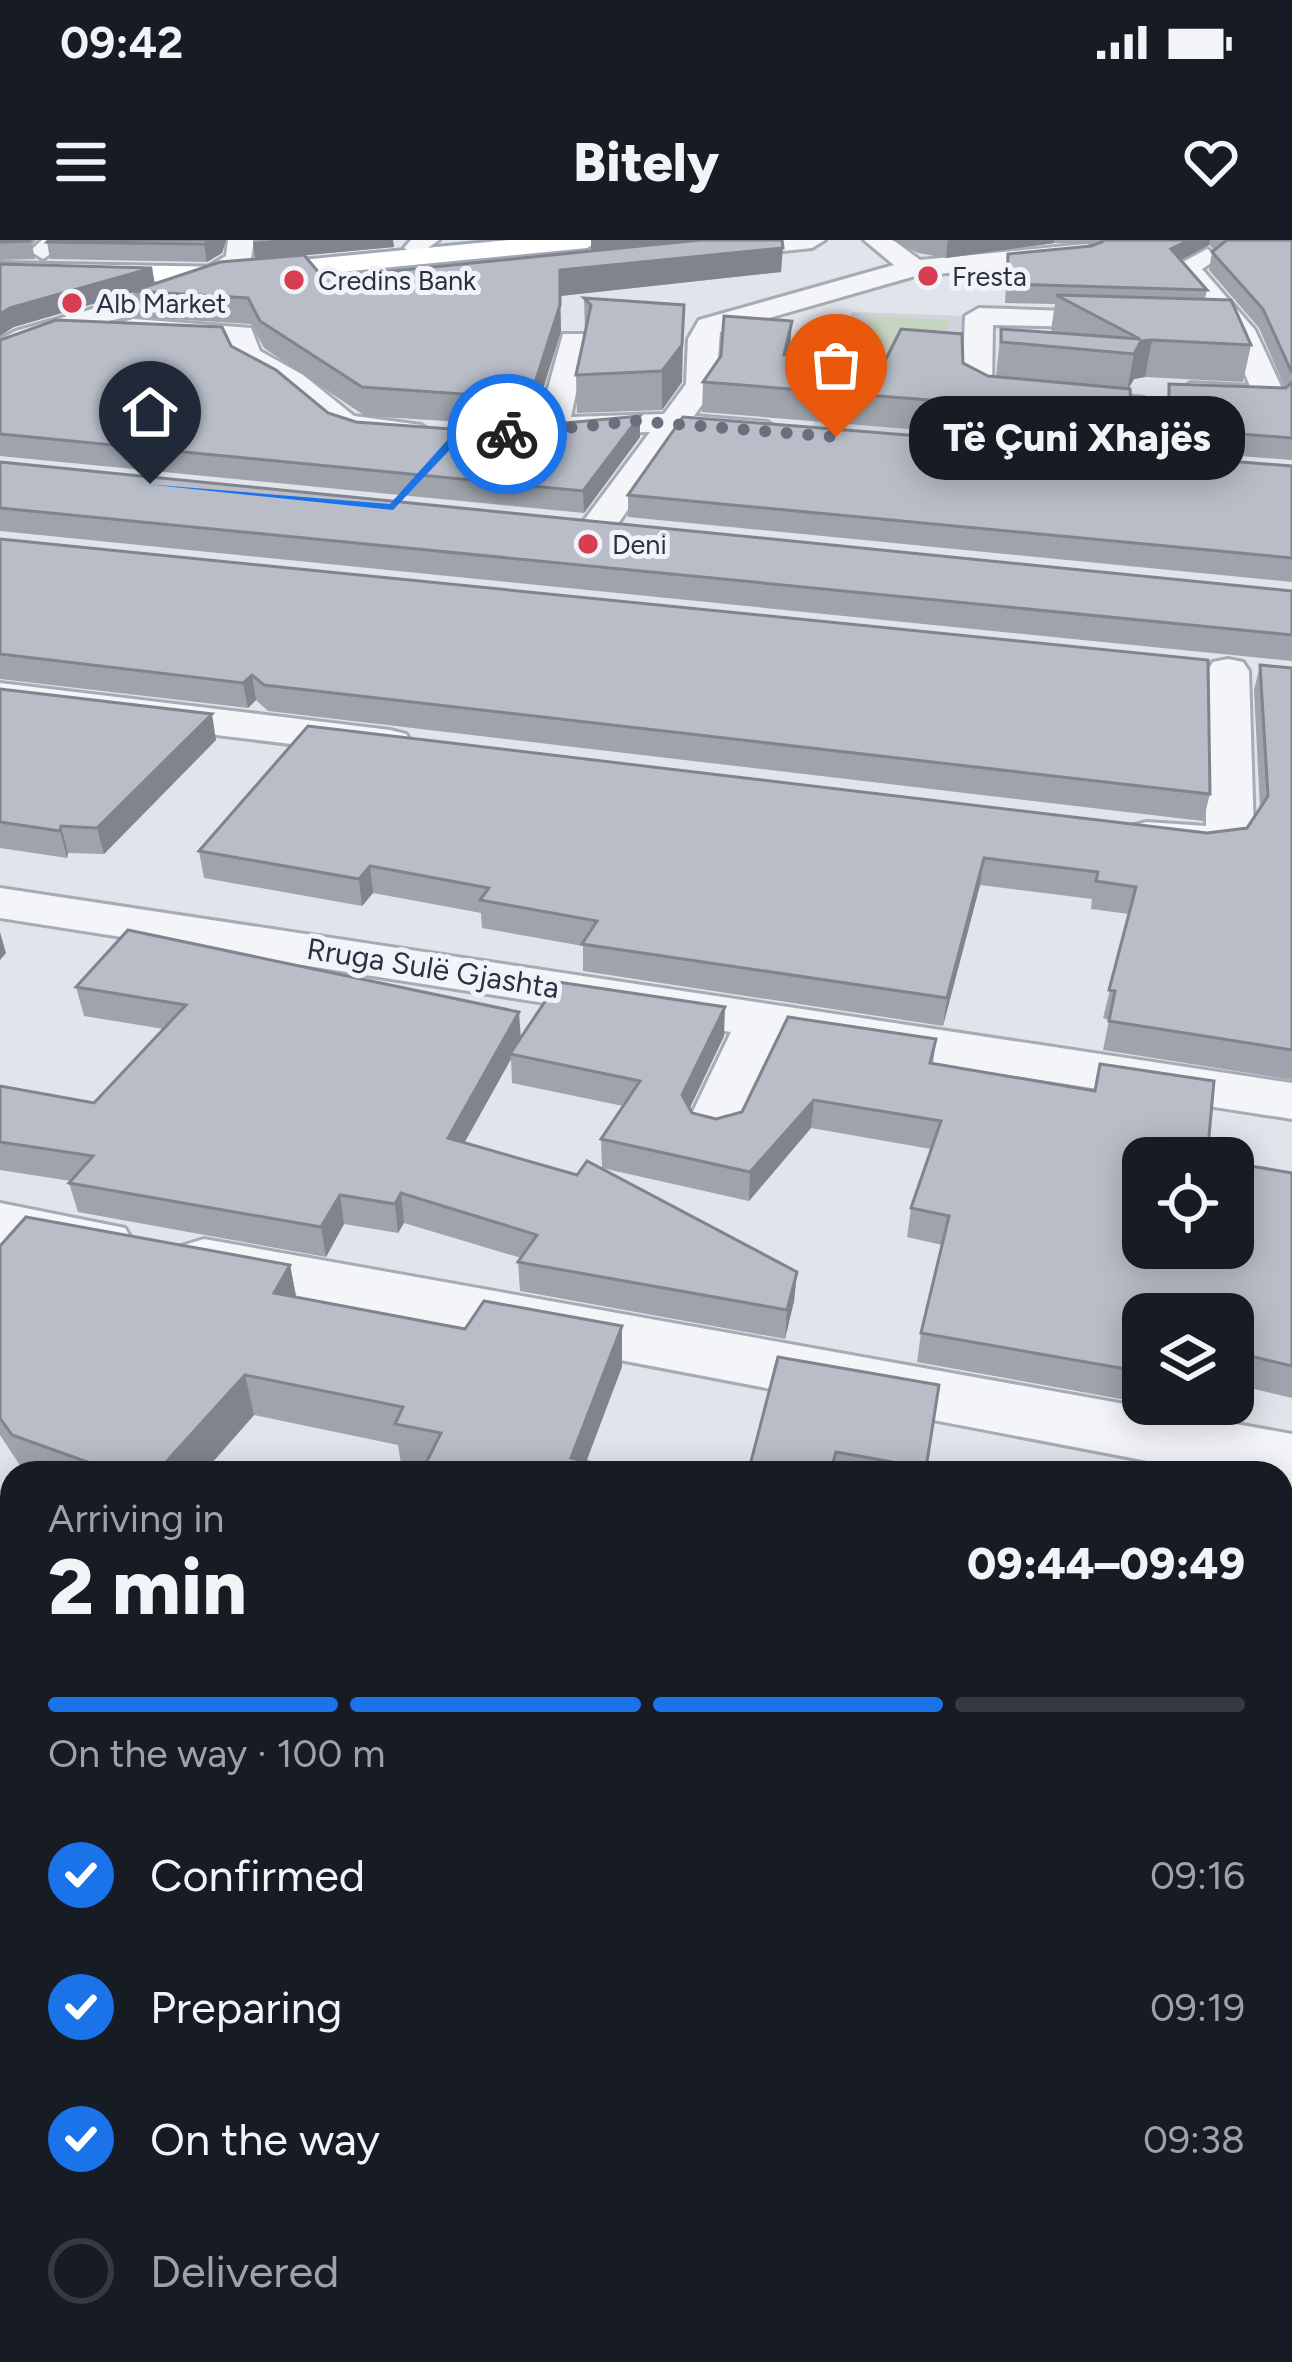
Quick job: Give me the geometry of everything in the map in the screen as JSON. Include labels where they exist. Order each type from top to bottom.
[{"type":"main road","points":[[0,267],[230,253],[317,262],[422,244],[496,240]]},
{"type":"main road","points":[[0,267],[175,267],[230,253]]},
{"type":"street","points":[[662,256],[696,246],[812,240]]},
{"type":"street","points":[[877,240],[914,268]]},
{"type":"street","points":[[317,262],[336,290],[592,251]]},
{"type":"street","points":[[551,523],[614,529],[632,478],[701,385],[702,339],[709,326],[914,268],[947,269],[1087,252]]},
{"type":"street","points":[[3,347],[230,253]]},
{"type":"street","points":[[1144,444],[1144,393],[1152,390],[1270,398],[1235,323],[1185,268],[1208,257]]},
{"type":"street","points":[[1144,407],[977,388],[976,319],[990,315],[1235,323]]},
{"type":"street","points":[[58,326],[242,334],[246,356],[292,381],[344,424],[455,438],[424,473]]},
{"type":"street","points":[[553,428],[573,340]]},
{"type":"street","points":[[516,433],[610,422],[790,434]]},
{"type":"street","points":[[592,475],[632,478]]},
{"type":"street","points":[[1107,831],[1222,840],[1232,823],[1227,670]]},
{"type":"street","points":[[0,696],[427,747]]},
{"type":"street","name":"Rruga Sulë Gjashta","points":[[0,903],[1292,1101]]},
{"type":"street","points":[[716,1126],[765,1019]]},
{"type":"street","points":[[0,1224],[1287,1461]]},
{"type":"shaded area","points":[[852,312],[967,316],[968,376],[1131,413],[1123,452],[812,427],[844,361]]},
{"type":"green space","points":[[870,316],[950,320],[942,352],[859,347]]},
{"type":"building","points":[[49,240],[212,240],[204,244]]},
{"type":"building","points":[[700,240],[782,240],[783,248],[560,270],[560,305],[533,389],[477,395],[362,387],[260,321],[248,298],[133,291],[220,262],[304,255],[320,274],[334,277]]},
{"type":"building","points":[[1102,240],[1189,240],[1171,249],[1207,290],[1007,284],[1008,254],[1091,246]]},
{"type":"building","points":[[1227,240],[1292,240],[1292,373],[1263,309],[1212,252]]},
{"type":"building","points":[[0,264],[152,268],[0,314]]},
{"type":"building","points":[[1056,295],[1231,300],[1251,345],[1152,340],[1141,341],[1134,354],[1001,342],[1001,329],[1140,339]]},
{"type":"building","points":[[584,298],[684,305],[682,345],[662,371],[576,375],[591,305]]},
{"type":"building","points":[[724,316],[792,321],[784,355],[884,363],[901,329],[962,334],[963,363],[988,376],[1130,389],[1131,408],[1146,417],[703,382],[721,356]]},
{"type":"building","points":[[56,320],[222,327],[231,346],[276,370],[328,413],[356,422],[478,431],[640,416],[583,491],[0,434],[0,340]]},
{"type":"building","points":[[1292,382],[1292,438],[1151,427],[1169,414],[1169,384],[1286,388]]},
{"type":"building","points":[[683,417],[1292,466],[1292,558],[628,495]]},
{"type":"building","points":[[0,462],[1292,591],[1292,635],[0,508]]},
{"type":"building","points":[[0,539],[1208,660],[1210,794],[264,685],[252,675],[243,683],[0,654]]},
{"type":"building","points":[[1260,665],[1292,668],[1292,1050],[1109,1021],[1115,991],[1109,990],[1136,887],[1096,881],[1098,872],[984,858],[947,998],[582,944],[597,921],[480,900],[489,888],[370,866],[359,879],[199,851],[308,726],[1207,833],[1247,828],[1268,796]]},
{"type":"building","points":[[0,689],[212,714],[97,828],[61,826],[60,831],[0,822]]},
{"type":"building","points":[[128,930],[519,1012],[448,1138],[577,1175],[587,1161],[797,1272],[787,1310],[518,1262],[537,1235],[401,1193],[395,1204],[340,1195],[321,1227],[69,1183],[93,1156],[0,1142],[0,1086],[94,1103],[186,1005],[76,987]]},
{"type":"building","points":[[558,982],[725,1007],[682,1095],[692,1113],[716,1119],[742,1112],[788,1017],[936,1039],[930,1063],[1095,1091],[1100,1064],[1214,1081],[1209,1137],[1122,1137],[1122,1269],[1254,1269],[1254,1167],[1292,1173],[1292,1366],[1254,1357],[1254,1293],[1122,1293],[1122,1368],[921,1333],[949,1216],[911,1208],[941,1121],[814,1100],[750,1172],[601,1139],[640,1081],[510,1054]]},
{"type":"building","points":[[26,1217],[290,1265],[274,1293],[465,1329],[484,1301],[622,1326],[571,1458],[584,1461],[427,1461],[441,1433],[395,1424],[403,1407],[245,1375],[167,1461],[85,1461],[12,1435],[0,1418],[0,1246]]},
{"type":"building","points":[[778,1357],[939,1385],[927,1461],[887,1461],[836,1452],[833,1461],[751,1461]]},
{"type":"way so far","points":[[507,434],[637,421],[836,437]]},
{"type":"place","name":"Fresta","points":[[928,276]]},
{"type":"place","name":"Credins Bank","points":[[294,280]]},
{"type":"place","name":"Alb Market","points":[[72,303]]},
{"type":"place","name":"Të Çuni Xhajës","points":[[836,437]]},
{"type":"place","name":"Deni","points":[[588,544]]},
{"type":"route","points":[[150,484],[393,507],[455,438],[507,434]]}]
